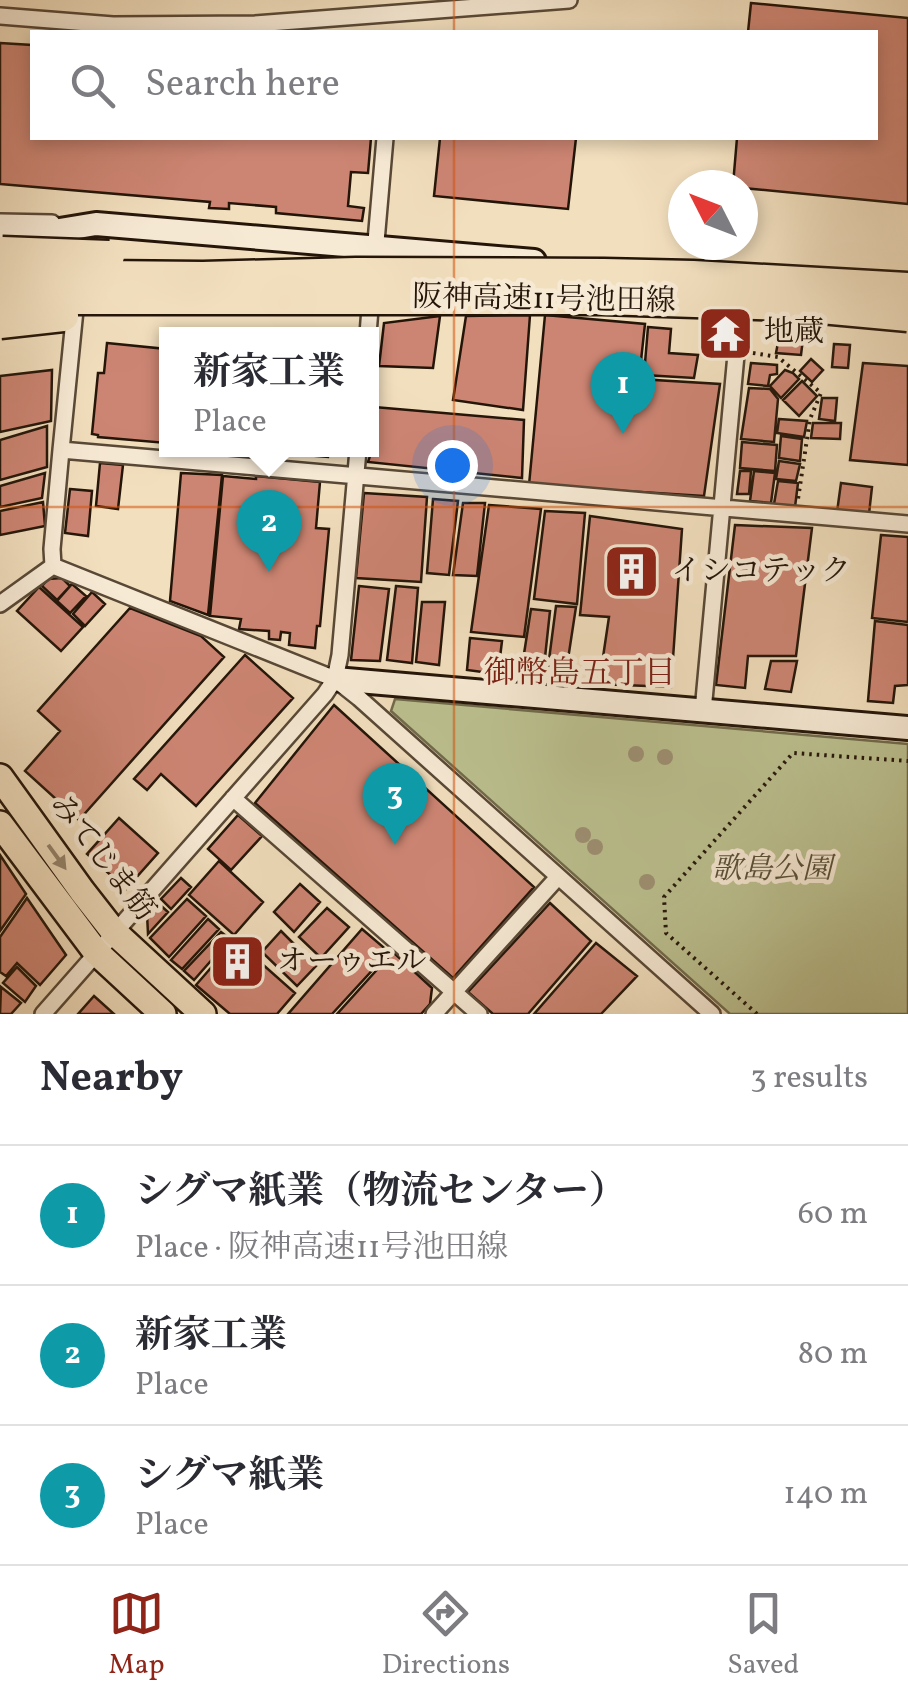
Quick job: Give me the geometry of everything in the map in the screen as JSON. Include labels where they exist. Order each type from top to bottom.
[{"type":"highway","name":"阪神高速11号池田線","points":[[1,260],[219,261],[356,273],[676,276],[908,292]]},
{"type":"highway","points":[[0,323],[250,299]]},
{"type":"highway","name":"阪神高速11号池田線","points":[[0,300],[602,299],[790,305],[908,316]]},
{"type":"main road","name":"みてじま筋","points":[[0,777],[114,932],[203,1014]]},
{"type":"main road","name":"みてじま筋","points":[[0,824],[96,952],[164,1014]]},
{"type":"street","points":[[0,16],[113,25],[255,24],[569,0]]},
{"type":"street","points":[[394,30],[396,13]]},
{"type":"street","points":[[369,327],[385,140]]},
{"type":"street","points":[[0,222],[96,224],[908,292]]},
{"type":"street","points":[[1,260],[96,224]]},
{"type":"street","points":[[1,260],[96,224]]},
{"type":"street","points":[[53,566],[60,450],[78,286],[96,224]]},
{"type":"street","points":[[704,710],[743,280]]},
{"type":"street","points":[[60,450],[908,524]]},
{"type":"street","points":[[43,1014],[325,694],[334,679],[340,655],[357,457]]},
{"type":"street","points":[[0,604],[53,566]]},
{"type":"street","points":[[53,566],[334,679],[712,1014]]},
{"type":"street","points":[[334,679],[908,728]]},
{"type":"street","points":[[233,798],[479,1014]]},
{"type":"street","points":[[434,1014],[558,877]]},
{"type":"path","points":[[738,351],[778,357],[821,393],[810,419],[796,514]]},
{"type":"path","points":[[757,1014],[666,933],[664,897],[793,752],[908,761]]},
{"type":"green space","name":"歌島公園","points":[[395,699],[908,744],[908,1014],[730,1014],[391,711]]},
{"type":"building","points":[[751,3],[908,18],[908,204],[758,189],[758,170],[734,170],[737,140],[878,140],[878,30],[748,30]]},
{"type":"building","points":[[0,43],[30,45],[30,140],[371,140],[368,173],[351,172],[348,206],[364,208],[362,221],[276,213],[276,207],[229,203],[229,209],[209,208],[210,202],[0,184]]},
{"type":"building","points":[[440,140],[576,140],[568,209],[434,196]]},
{"type":"building","points":[[530,315],[523,410],[453,400],[466,316]]},
{"type":"building","points":[[545,315],[645,324],[639,379],[720,384],[704,496],[529,485]]},
{"type":"building","points":[[440,316],[433,368],[379,366],[384,323]]},
{"type":"building","points":[[648,327],[671,329],[669,353],[698,355],[694,378],[644,375]]},
{"type":"building","points":[[779,337],[803,339],[801,355],[776,353]]},
{"type":"building","points":[[107,343],[159,348],[159,442],[92,434],[98,373],[104,373]]},
{"type":"building","points":[[834,344],[850,345],[848,368],[832,367]]},
{"type":"building","points":[[811,359],[823,370],[812,382],[800,371]]},
{"type":"building","points":[[751,363],[777,365],[777,374],[770,375],[768,386],[748,384]]},
{"type":"building","points":[[863,363],[908,366],[908,465],[850,460]]},
{"type":"building","points":[[52,370],[51,421],[0,432],[0,376]]},
{"type":"building","points":[[785,370],[799,379],[781,398],[770,386]]},
{"type":"building","points":[[802,381],[817,396],[799,416],[783,400]]},
{"type":"building","points":[[749,388],[770,389],[778,399],[774,442],[741,439]]},
{"type":"building","points":[[822,398],[837,398],[835,421],[819,419]]},
{"type":"building","points":[[379,407],[524,420],[522,478],[368,462],[370,457],[379,457]]},
{"type":"building","points":[[779,419],[807,421],[804,437],[777,433]]},
{"type":"building","points":[[813,423],[841,423],[840,439],[811,438]]},
{"type":"building","points":[[47,426],[47,467],[0,480],[0,440]]},
{"type":"building","points":[[781,436],[802,439],[800,461],[779,458]]},
{"type":"building","points":[[742,442],[777,445],[775,471],[740,468]]},
{"type":"building","points":[[779,461],[800,464],[796,481],[776,479]]},
{"type":"building","points":[[100,463],[123,465],[118,509],[96,506]]},
{"type":"building","points":[[740,471],[751,471],[749,494],[737,494]]},
{"type":"building","points":[[754,471],[775,473],[771,503],[750,501]]},
{"type":"building","points":[[45,473],[42,498],[0,507],[0,486]]},
{"type":"building","points":[[181,473],[222,475],[208,615],[170,601]]},
{"type":"building","points":[[223,476],[320,482],[316,528],[329,529],[315,648],[289,645],[290,633],[281,632],[280,640],[269,639],[269,631],[239,629],[241,619],[210,616]]},
{"type":"building","points":[[778,481],[798,483],[795,507],[774,504]]},
{"type":"building","points":[[841,483],[872,487],[869,514],[837,512]]},
{"type":"building","points":[[70,489],[92,491],[88,536],[65,533]]},
{"type":"building","points":[[364,493],[427,497],[421,582],[356,578]]},
{"type":"building","points":[[433,499],[458,501],[449,575],[427,573]]},
{"type":"building","points":[[43,502],[45,526],[0,535],[0,511]]},
{"type":"building","points":[[463,503],[485,503],[477,576],[453,575]]},
{"type":"building","points":[[489,505],[541,509],[524,637],[471,632]]},
{"type":"building","points":[[545,511],[585,513],[577,604],[534,599]]},
{"type":"building","name":"イシコテック","points":[[590,516],[682,529],[671,687],[599,684],[609,617],[580,615]]},
{"type":"building","points":[[735,525],[812,528],[796,656],[748,656],[745,688],[716,685]]},
{"type":"building","points":[[881,535],[908,537],[908,622],[872,618]]},
{"type":"building","points":[[62,578],[70,586],[57,600],[42,586],[48,579]]},
{"type":"building","points":[[72,584],[86,596],[70,613],[57,601]]},
{"type":"building","points":[[359,586],[389,589],[380,661],[351,660]]},
{"type":"building","points":[[396,586],[418,588],[412,663],[387,660]]},
{"type":"building","points":[[39,587],[83,627],[61,651],[17,611]]},
{"type":"building","points":[[92,592],[105,604],[85,626],[73,614]]},
{"type":"building","points":[[422,602],[445,602],[439,665],[416,662]]},
{"type":"building","points":[[556,606],[576,607],[565,679],[547,675]]},
{"type":"building","points":[[130,608],[201,636],[224,657],[79,820],[25,771],[60,731],[38,711]]},
{"type":"building","points":[[531,609],[550,611],[543,676],[521,673]]},
{"type":"building","points":[[875,621],[908,625],[908,685],[895,686],[893,703],[868,701]]},
{"type":"building","points":[[470,638],[502,641],[498,674],[467,670]]},
{"type":"building","points":[[245,655],[293,698],[196,806],[161,774],[147,790],[134,779]]},
{"type":"building","points":[[771,661],[797,661],[791,692],[765,689]]},
{"type":"building","points":[[334,705],[534,887],[453,978],[255,803]]},
{"type":"building","points":[[238,815],[262,836],[231,870],[208,849]]},
{"type":"building","points":[[119,818],[158,853],[126,889],[87,854]]},
{"type":"building","points":[[0,855],[26,894],[0,931]]},
{"type":"building","points":[[219,861],[263,902],[234,935],[189,895]]},
{"type":"building","points":[[181,878],[191,887],[171,909],[161,899]]},
{"type":"building","points":[[300,884],[320,902],[294,932],[274,912]]},
{"type":"building","points":[[27,898],[66,955],[40,985],[17,963],[6,976],[0,972],[0,937]]},
{"type":"building","points":[[187,899],[206,916],[169,957],[150,938]]},
{"type":"building","points":[[158,903],[168,912],[148,934],[147,914]]},
{"type":"building","points":[[550,903],[591,941],[528,1014],[493,1014],[468,992]]},
{"type":"building","points":[[327,908],[349,927],[321,958],[299,937]]},
{"type":"building","points":[[208,919],[219,929],[182,969],[171,960]]},
{"type":"building","points":[[362,929],[389,952],[332,1014],[288,1014]]},
{"type":"building","points":[[281,931],[316,966],[297,986],[262,952]]},
{"type":"building","points":[[221,932],[230,939],[194,980],[184,971]]},
{"type":"building","name":"オーゥエル","points":[[235,940],[295,993],[277,1014],[230,1014],[196,985]]},
{"type":"building","points":[[596,943],[637,976],[601,1014],[534,1014]]},
{"type":"building","points":[[393,952],[432,988],[430,1004],[421,1014],[337,1014]]},
{"type":"building","points":[[17,967],[36,986],[25,1002],[3,983]]},
{"type":"building","points":[[1,987],[21,1003],[11,1014],[0,1014]]},
{"type":"building","points":[[94,996],[114,1014],[78,1014]]},
{"type":"place","name":"地蔵","points":[[725,333]]},
{"type":"place","name":"シグマ紙業（物流センター）","points":[[623,434]]},
{"type":"place","name":"新家工業","points":[[269,572]]},
{"type":"place","name":"イシコテック","points":[[632,572]]},
{"type":"place","name":"シグマ紙業","points":[[395,845]]},
{"type":"place","name":"オーゥエル","points":[[238,962]]},
{"type":"district","name":"御幣島五丁目","points":[[580,675]]}]
